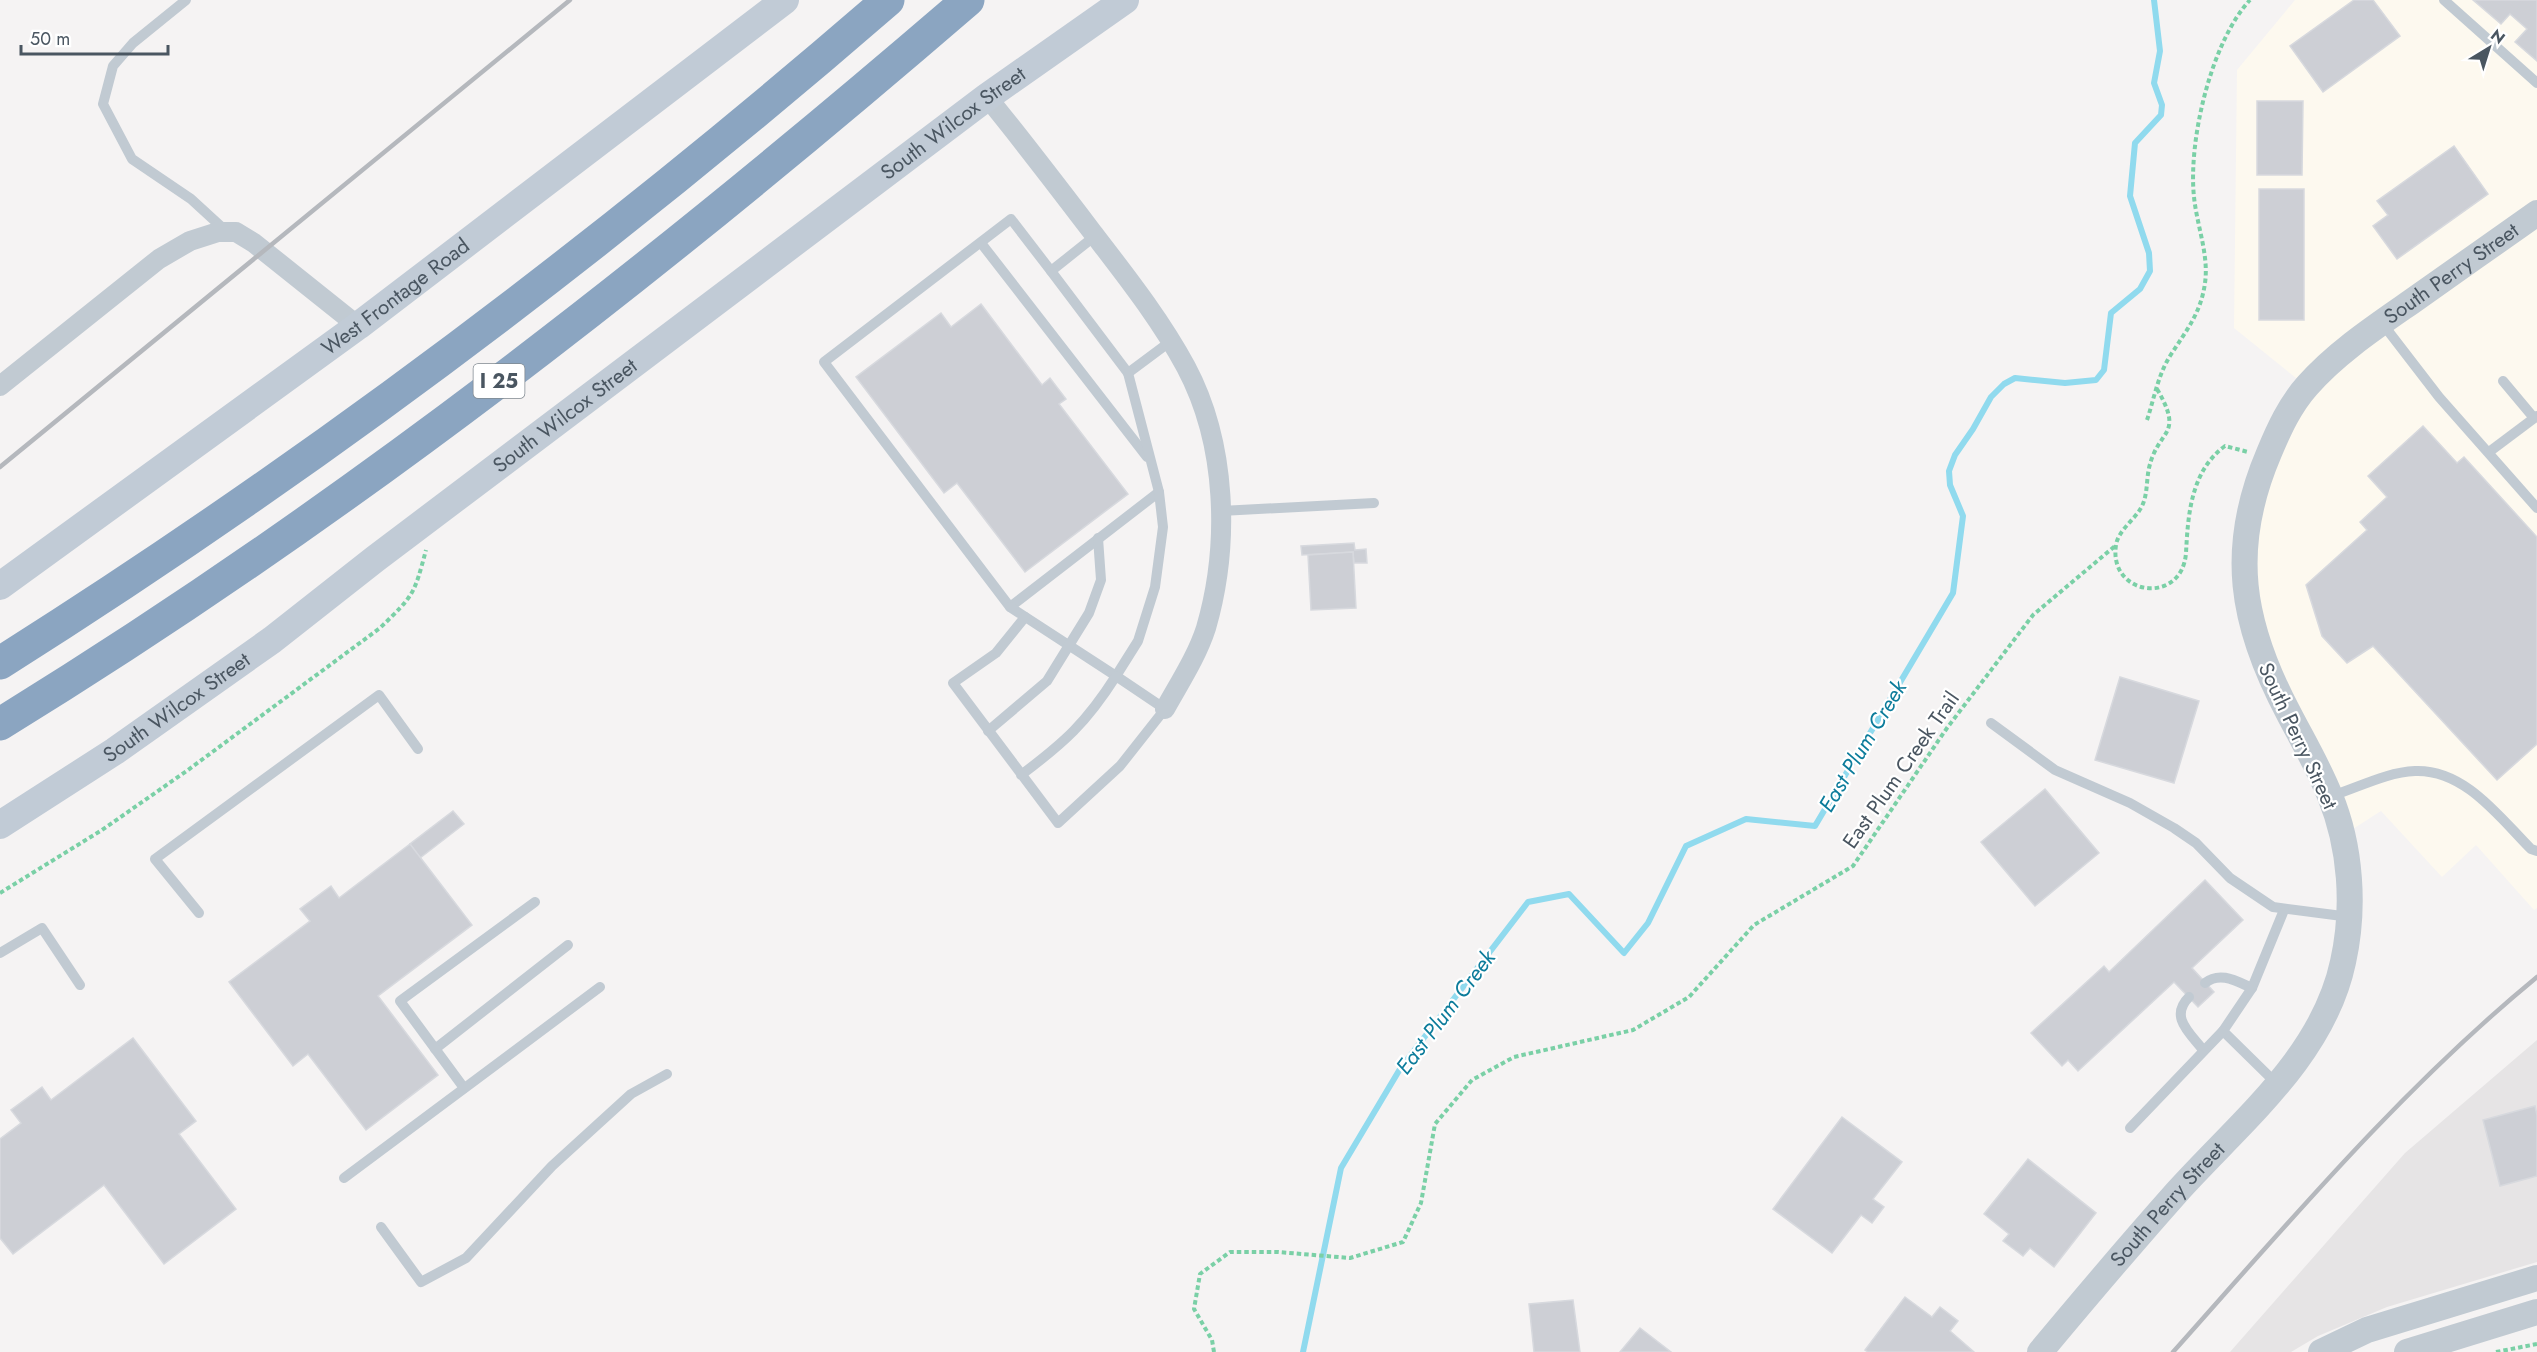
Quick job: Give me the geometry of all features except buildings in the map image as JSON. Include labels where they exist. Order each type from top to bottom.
[{"type":"highway","name":"I 25","points":[[0,663],[281,475],[444,357],[588,249],[788,86],[888,0]]},
{"type":"highway","name":"I 25","points":[[0,724],[228,575],[506,376],[615,294],[728,203],[968,0]]},
{"type":"main road","name":"West Frontage Road","points":[[0,586],[358,326],[785,0]]},
{"type":"main road","name":"South Wilcox Street","points":[[0,825],[115,751],[272,640],[987,97],[1125,0]]},
{"type":"street","points":[[987,97],[1095,236],[1171,341],[1201,400],[1211,433],[1221,511],[1220,555],[1205,628],[1197,651],[1165,709]]},
{"type":"street","name":"South Perry Street","points":[[2040,1352],[2173,1198],[2277,1084],[2318,1027],[2333,996],[2343,963],[2350,917],[2349,879],[2342,836],[2330,796],[2270,678],[2250,622],[2244,580],[2245,547],[2249,515],[2266,459],[2287,415],[2307,386],[2341,354],[2381,323],[2537,213]]},
{"type":"street","points":[[0,386],[159,259],[190,241],[218,232],[236,231],[254,243],[358,326]]},
{"type":"street","points":[[2321,1352],[2367,1330],[2537,1278]]},
{"type":"street","points":[[2408,1352],[2537,1312]]},
{"type":"lane","points":[[186,0],[133,43],[113,66],[103,104],[132,159],[190,199],[227,232]]},
{"type":"lane","points":[[2444,0],[2537,83]]},
{"type":"lane","points":[[1021,775],[1063,743],[1093,711],[1116,676],[1138,641],[1155,587],[1163,527],[1159,492],[1128,373],[1011,219],[824,362],[1010,607],[1116,676],[1165,709],[1120,766],[1058,823],[1021,775],[988,731],[953,683],[996,653],[1025,617]]},
{"type":"lane","points":[[1051,271],[1095,236]]},
{"type":"lane","points":[[981,243],[1150,462]]},
{"type":"lane","points":[[2381,323],[2439,397],[2537,508]]},
{"type":"lane","points":[[1128,373],[1171,341]]},
{"type":"lane","points":[[2489,452],[2536,417],[2504,381]]},
{"type":"lane","points":[[1010,607],[1159,492]]},
{"type":"lane","points":[[1221,511],[1374,503]]},
{"type":"lane","points":[[988,731],[1047,681],[1089,613],[1101,580],[1098,538]]},
{"type":"lane","points":[[199,913],[155,859],[379,695],[418,749]]},
{"type":"lane","points":[[1991,723],[2055,770],[2130,803],[2174,828],[2196,843],[2246,890],[2273,907],[2350,917]]},
{"type":"lane","points":[[2330,796],[2402,773],[2417,771],[2435,774],[2480,796],[2531,849],[2537,851]]},
{"type":"lane","points":[[464,1088],[400,1001],[535,902]]},
{"type":"lane","points":[[2130,1128],[2223,1031],[2252,988],[2284,910]]},
{"type":"lane","points":[[0,953],[42,928],[80,985]]},
{"type":"lane","points":[[435,1049],[568,945]]},
{"type":"lane","points":[[2205,983],[2214,976],[2220,976],[2252,988]]},
{"type":"lane","points":[[344,1178],[600,987]]},
{"type":"lane","points":[[2189,997],[2180,1010],[2180,1019],[2203,1050]]},
{"type":"lane","points":[[2223,1031],[2277,1084]]},
{"type":"lane","points":[[381,1227],[421,1282],[466,1258],[552,1166],[631,1094],[667,1074]]},
{"type":"path","points":[[2147,420],[2163,370],[2193,322],[2202,300],[2206,280],[2205,255],[2193,194],[2197,125],[2224,41],[2237,15],[2250,0]]},
{"type":"path","name":"East Plum Creek Trail","points":[[1214,1352],[1212,1340],[1194,1309],[1200,1274],[1230,1252],[1310,1254],[1350,1258],[1403,1242],[1421,1203],[1435,1124],[1472,1080],[1514,1057],[1633,1030],[1689,997],[1754,925],[1853,866],[1947,728],[2033,615],[2115,546],[2119,536],[2136,516],[2147,496],[2152,457],[2168,431],[2171,420],[2168,408],[2157,389]]},
{"type":"path","points":[[2115,546],[2117,560],[2131,584],[2143,589],[2157,589],[2169,584],[2185,566],[2187,519],[2195,488],[2213,455],[2225,446],[2266,459]]},
{"type":"path","points":[[0,893],[102,830],[188,770],[380,628],[408,601],[417,586],[428,545]]},
{"type":"path","points":[[2496,1352],[2537,1344]]},
{"type":"shaded area","points":[[2295,0],[2537,0],[2537,908],[2534,910],[2476,845],[2442,877],[2381,811],[2342,836],[2269,678],[2245,547],[2306,386],[2234,328],[2237,70]]},
{"type":"shaded area","points":[[2537,1040],[2537,1262],[2387,1307],[2318,1336],[2291,1352],[2230,1352],[2405,1153]]},
{"type":"waterway","name":"East Plum Creek","points":[[1303,1352],[1341,1168],[1400,1069],[1528,902],[1569,894],[1624,953],[1648,923],[1686,846],[1746,819],[1815,826],[1953,593],[1963,516],[1950,485],[1949,471],[1955,455],[1991,397],[2004,384],[2015,378],[2065,383],[2096,380],[2104,370],[2111,313],[2140,289],[2150,271],[2149,253],[2130,196],[2135,143],[2161,115],[2162,105],[2154,83],[2160,51],[2154,0]]},
{"type":"railway","points":[[0,467],[570,0]]},
{"type":"railway","points":[[2173,1352],[2304,1205],[2393,1110],[2439,1064],[2537,977]]}]
